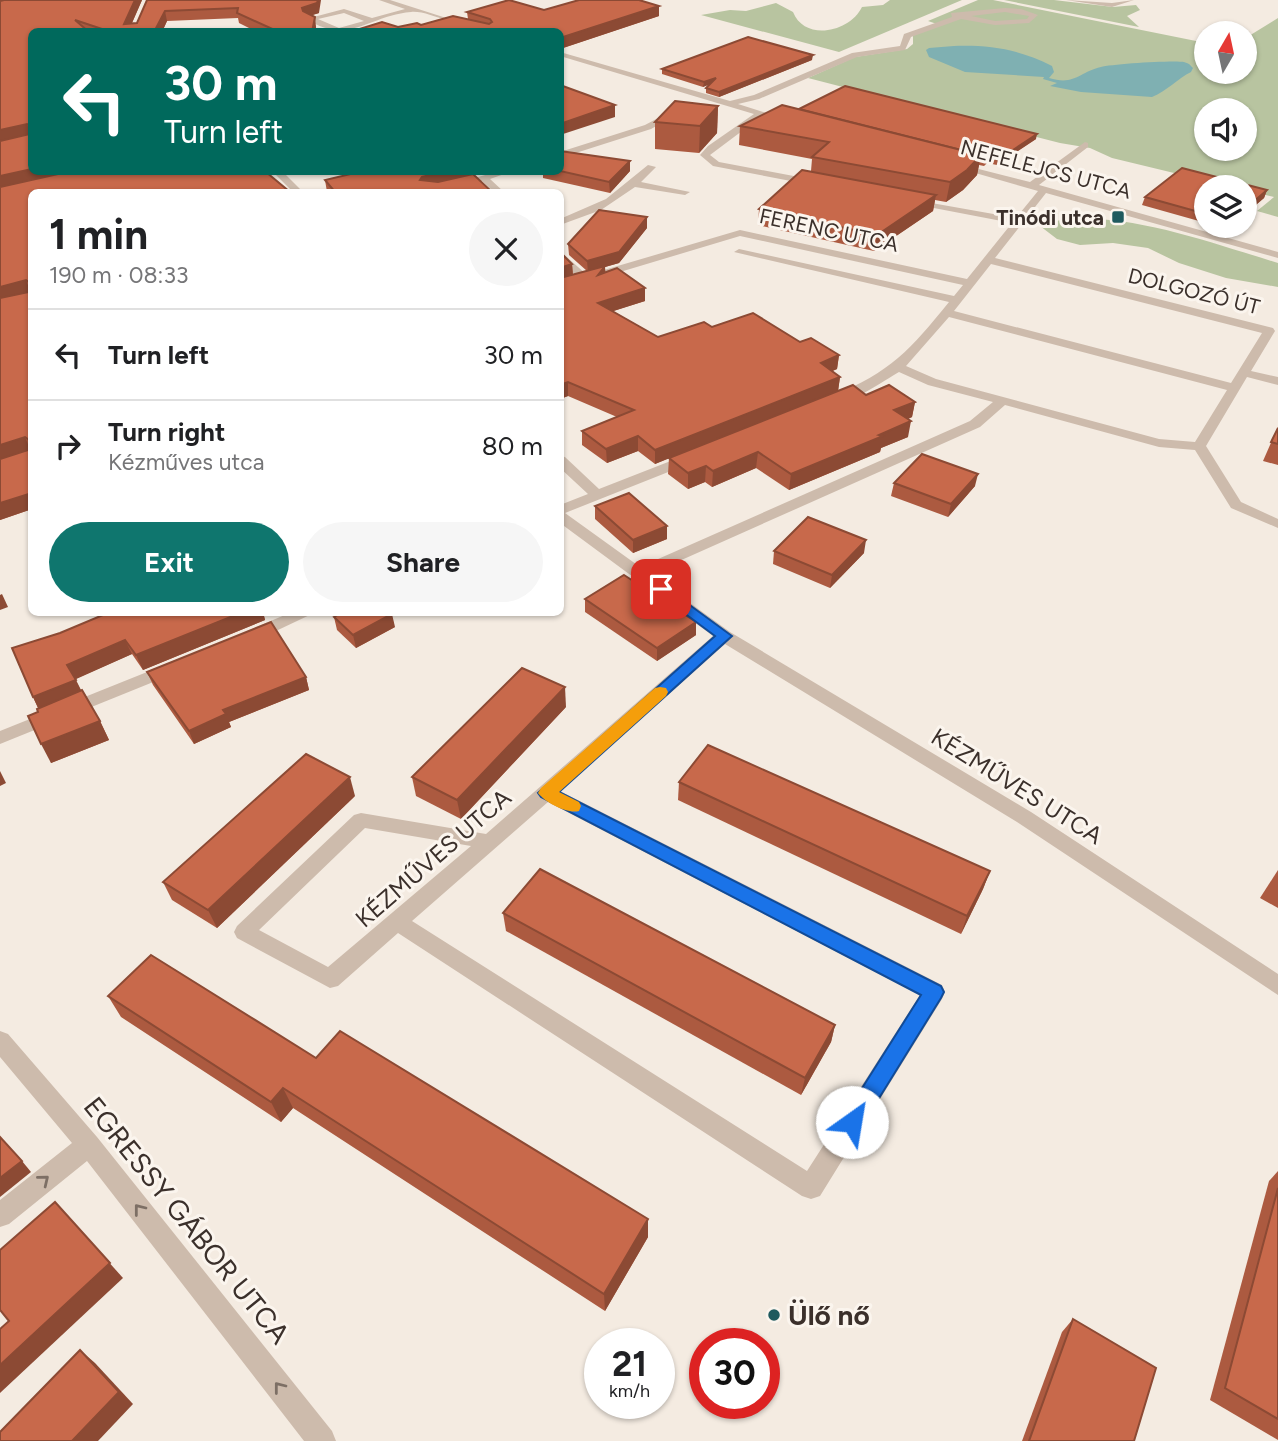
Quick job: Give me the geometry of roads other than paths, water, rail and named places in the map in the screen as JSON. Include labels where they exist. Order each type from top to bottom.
[{"type":"street","points":[[383,0],[474,28]]},
{"type":"street","points":[[1070,0],[1112,5],[1130,0]]},
{"type":"street","points":[[727,105],[756,97],[855,55],[902,48],[907,36],[976,5],[1018,7],[1034,15],[1029,21],[1011,24],[954,15]]},
{"type":"street","points":[[346,28],[414,9]]},
{"type":"street","points":[[334,28],[310,19],[344,11],[372,21]]},
{"type":"street","points":[[564,55],[727,105],[793,122]]},
{"type":"street","points":[[692,104],[703,98]]},
{"type":"street","points":[[564,154],[648,127],[681,109]]},
{"type":"street","points":[[760,114],[711,148],[705,155],[708,159],[716,164],[825,184]]},
{"type":"street","points":[[826,403],[863,388],[898,368],[947,313],[1018,221],[1039,186],[1085,145]]},
{"type":"street","name":"NEFELEJCS UTCA","points":[[936,159],[1278,255]]},
{"type":"street","points":[[564,221],[577,218],[635,184],[651,167]]},
{"type":"street","points":[[281,175],[295,189]]},
{"type":"street","points":[[441,189],[494,175]]},
{"type":"street","points":[[484,178],[496,189]]},
{"type":"street","points":[[635,184],[685,192]]},
{"type":"street","points":[[901,199],[1018,221]]},
{"type":"street","name":"FERENC UTCA","points":[[564,286],[740,233],[970,283]]},
{"type":"street","points":[[739,251],[957,300]]},
{"type":"street","points":[[564,258],[585,279]]},
{"type":"street","name":"DOLGOZÓ ÚT","points":[[988,260],[1273,328],[1199,446]]},
{"type":"street","points":[[947,313],[1235,388]]},
{"type":"street","points":[[898,368],[932,382],[1159,443],[1199,446],[1236,505],[1278,524]]},
{"type":"street","points":[[1244,373],[1278,381]]},
{"type":"street","points":[[639,573],[975,424],[1002,401]]},
{"type":"street","points":[[564,508],[699,454]]},
{"type":"street","points":[[564,464],[598,495]]},
{"type":"street","name":"KÉZMŰVES UTCA","points":[[564,519],[724,636],[1024,817],[1278,986]]},
{"type":"street","points":[[231,644],[298,616]]},
{"type":"street","name":"KÉZMŰVES UTCA","points":[[490,842],[361,820],[244,932],[330,979],[397,922],[547,793],[724,636]]},
{"type":"street","points":[[0,738],[192,659]]},
{"type":"street","points":[[397,922],[811,1187],[934,992],[547,793]]},
{"type":"street","name":"EGRESSY GÁBOR UTCA","points":[[0,1041],[89,1145],[322,1441]]},
{"type":"street","points":[[0,1216],[89,1145]]},
{"type":"water","points":[[954,46],[992,47],[1016,52],[1052,66],[1054,72],[1049,78],[1058,80],[1071,79],[1101,67],[1129,64],[1184,62],[1193,68],[1191,72],[1152,97],[1081,92],[1050,86],[1057,83],[1043,79],[1044,77],[965,72],[929,57],[926,50]]},
{"type":"place","name":"Tinódi utca","points":[[1118,217]]},
{"type":"place","name":"Ülő nő","points":[[774,1315]]}]
